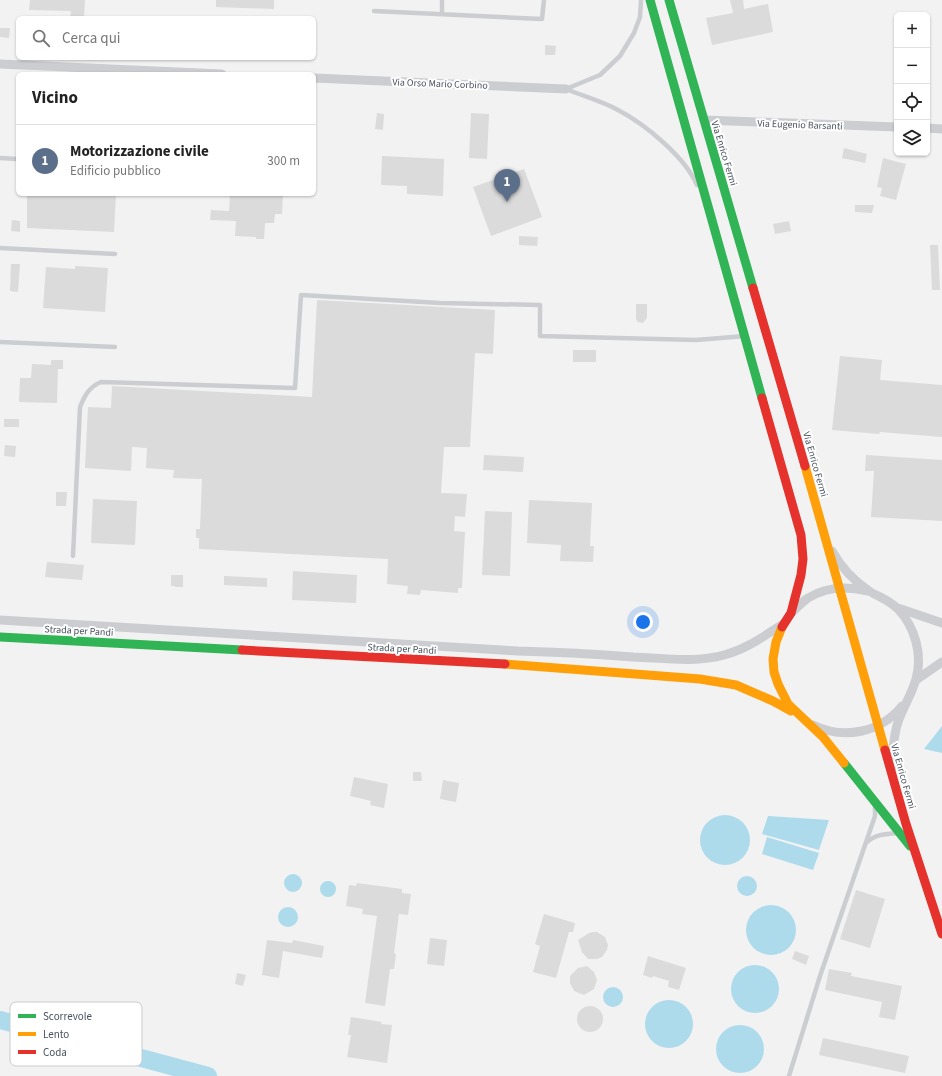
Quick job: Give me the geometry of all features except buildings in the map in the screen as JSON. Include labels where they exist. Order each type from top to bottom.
[{"type":"street","points":[[650,0],[744,336],[798,522],[804,559],[791,613]]},
{"type":"street","name":"Via Enrico Fermi","points":[[668,0],[826,539],[906,824],[942,934]]},
{"type":"street","points":[[0,64],[178,72]]},
{"type":"street","name":"Via Orso Mario Corbino","points":[[316,78],[566,89]]},
{"type":"street","name":"Via Eugenio Barsanti","points":[[704,120],[894,127]]},
{"type":"street","points":[[930,128],[942,129]]},
{"type":"street","points":[[826,539],[837,560],[846,572],[870,592]]},
{"type":"street","points":[[796,714],[782,695],[774,672],[773,659],[776,642],[783,624],[791,613],[809,598],[831,589],[856,588],[884,598],[897,608],[907,621],[915,636],[919,666],[916,680],[898,722],[895,735],[892,774]]},
{"type":"street","points":[[897,608],[942,623]]},
{"type":"street","name":"Strada per Pandi","points":[[0,620],[692,660],[724,655],[739,650],[754,644],[783,624]]},
{"type":"street","name":"Strada per Pandi","points":[[0,637],[523,666],[700,679],[736,685],[773,701],[808,722],[823,737],[914,851]]},
{"type":"street","points":[[916,680],[942,662]]},
{"type":"street","points":[[808,722],[822,729],[837,733],[853,733],[879,726],[896,714],[908,699]]},
{"type":"lane","points":[[442,0],[442,14]]},
{"type":"lane","points":[[374,11],[542,19],[544,0]]},
{"type":"lane","points":[[566,89],[600,75],[620,56],[634,33],[640,17],[641,0]]},
{"type":"lane","points":[[566,89],[618,110],[654,133],[693,177],[710,216]]},
{"type":"lane","points":[[0,158],[16,159]]},
{"type":"lane","points":[[0,248],[115,254]]},
{"type":"lane","points":[[73,556],[80,407],[85,394],[92,385],[100,382],[295,388],[301,295],[440,303],[540,305],[540,336],[696,340],[744,336]]},
{"type":"lane","points":[[0,342],[115,347]]},
{"type":"lane","points":[[789,1076],[820,976],[864,844],[875,816],[876,811],[873,800]]},
{"type":"lane","points":[[864,844],[875,836],[881,834],[900,833],[905,829],[906,824]]},
{"type":"water","points":[[942,726],[942,753],[924,749]]},
{"type":"water","points":[[725,815],[734,817],[745,826],[750,840],[748,849],[739,860],[725,865],[716,863],[705,854],[700,840],[702,831],[711,820]]},
{"type":"water","points":[[768,816],[829,820],[819,850],[762,834]]},
{"type":"water","points":[[767,837],[819,853],[813,870],[762,854]]},
{"type":"water","points":[[293,874],[299,877],[302,883],[299,889],[293,892],[287,889],[284,883],[287,877]]},
{"type":"water","points":[[747,876],[754,879],[757,886],[754,893],[747,896],[740,893],[737,886],[740,879]]},
{"type":"water","points":[[328,881],[335,886],[336,889],[331,896],[328,897],[321,892],[320,889],[325,882]]},
{"type":"water","points":[[771,905],[781,907],[789,912],[794,920],[796,930],[794,940],[789,948],[781,953],[771,955],[761,953],[753,948],[748,940],[746,930],[748,920],[753,912],[761,907]]},
{"type":"water","points":[[288,907],[295,910],[298,917],[295,924],[288,927],[281,924],[278,917],[281,910]]},
{"type":"water","points":[[750,965],[760,965],[769,969],[775,975],[778,980],[778,998],[769,1009],[760,1013],[750,1013],[741,1009],[735,1003],[731,994],[731,984],[735,975],[741,969]]},
{"type":"water","points":[[613,987],[620,990],[623,997],[620,1004],[613,1007],[606,1004],[603,997],[606,990]]},
{"type":"water","points":[[664,1000],[674,1000],[686,1007],[693,1019],[693,1029],[686,1041],[674,1048],[664,1048],[656,1044],[649,1037],[645,1029],[645,1019],[649,1011],[656,1004]]},
{"type":"water","points":[[735,1025],[745,1025],[754,1029],[760,1035],[763,1040],[763,1058],[754,1069],[745,1073],[735,1073],[726,1069],[720,1063],[716,1054],[716,1044],[720,1035],[726,1029]]},
{"type":"waterway","points":[[0,1020],[10,1023]]},
{"type":"waterway","points":[[142,1058],[208,1076]]},
{"type":"traffic: fast","points":[[650,0],[762,398]]},
{"type":"traffic: fast","points":[[669,0],[753,288]]},
{"type":"traffic: fast","points":[[0,637],[242,650]]},
{"type":"traffic: fast","points":[[844,763],[910,846]]},
{"type":"traffic: slow","points":[[805,466],[885,750]]},
{"type":"traffic: slow","points":[[782,627],[776,642],[773,659],[774,672],[778,684],[788,704],[823,737],[844,763]]},
{"type":"traffic: slow","points":[[505,664],[700,679],[736,685],[773,701],[791,711]]},
{"type":"traffic: jam","points":[[753,288],[805,466]]},
{"type":"traffic: jam","points":[[762,398],[801,535],[803,559],[801,575],[791,613],[782,627]]},
{"type":"traffic: jam","points":[[242,650],[505,664]]},
{"type":"traffic: jam","points":[[885,750],[906,824],[942,934]]},
{"type":"place","name":"Motorizzazione civile","points":[[507,202]]}]
